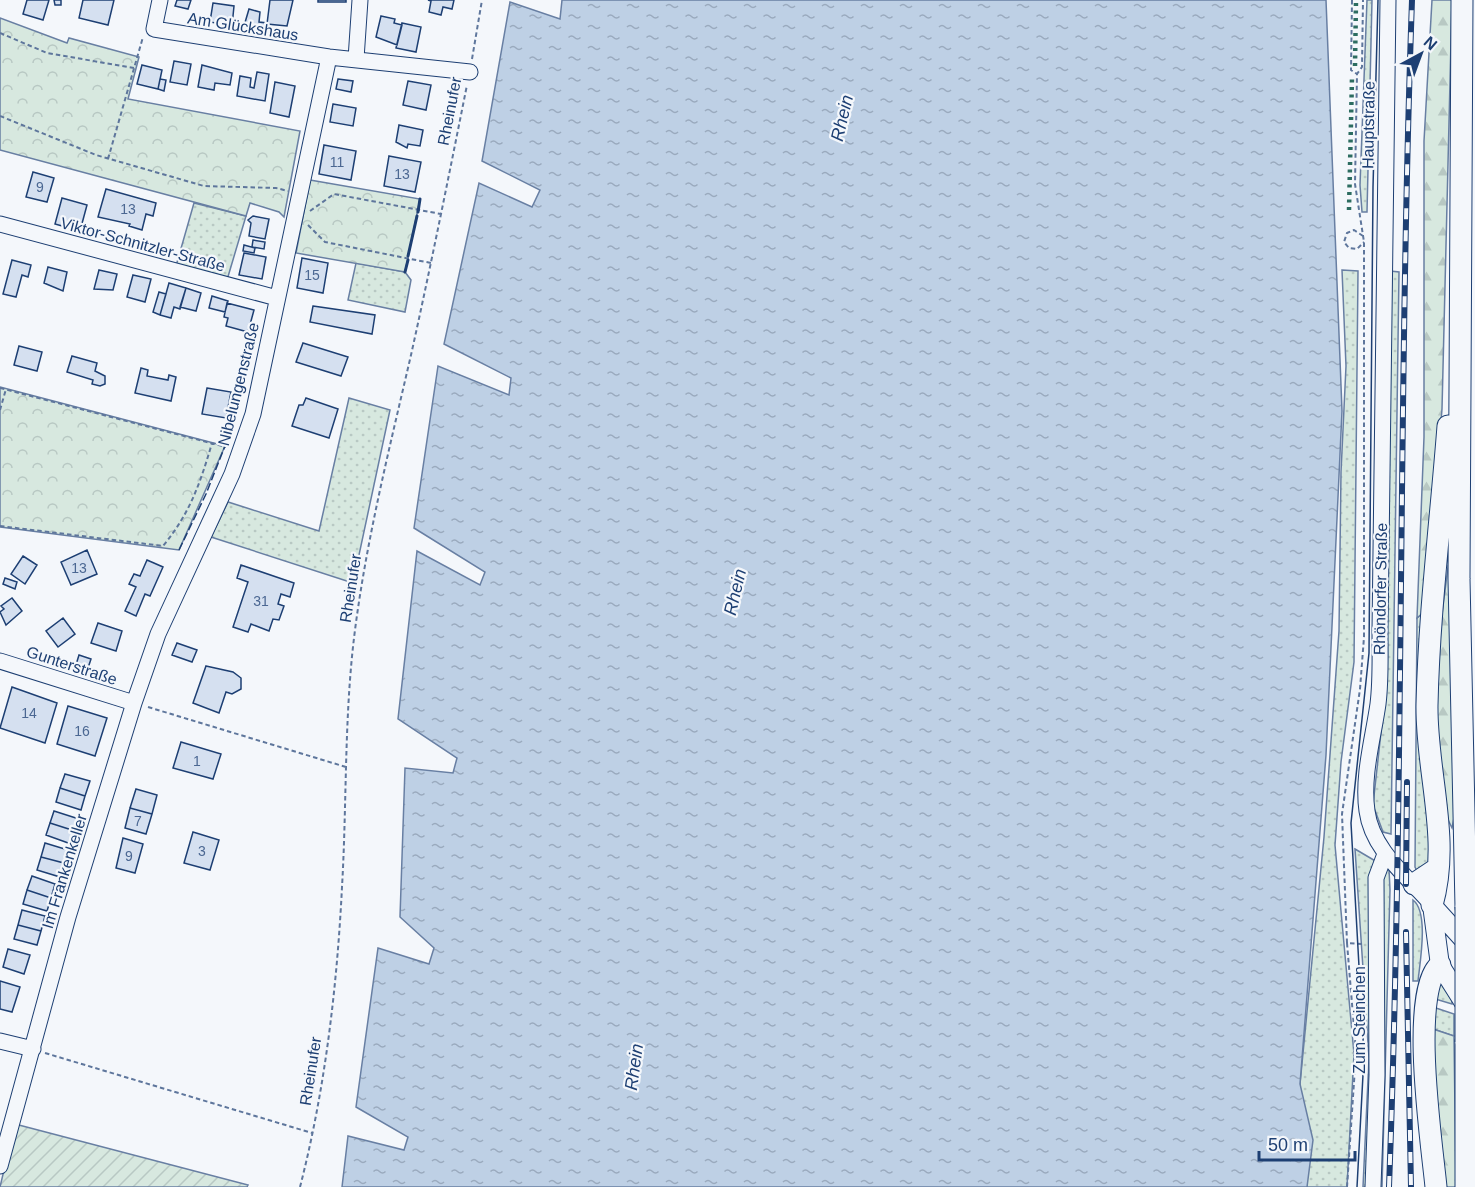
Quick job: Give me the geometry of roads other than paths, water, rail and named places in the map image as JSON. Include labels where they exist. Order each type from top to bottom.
[{"type":"highway","points":[[1462,0],[1459,579],[1466,907],[1466,1187]]},
{"type":"highway","points":[[1432,905],[1439,882],[1440,838],[1430,760],[1427,707],[1449,410],[1461,346]]},
{"type":"highway","points":[[1414,884],[1438,868]]},
{"type":"highway","points":[[1436,1187],[1424,1071],[1429,978],[1440,965]]},
{"type":"main road","name":"Rhöndorfer Straße","points":[[1432,905],[1475,953]]},
{"type":"main road","points":[[1432,905],[1440,965],[1475,1020]]},
{"type":"main road","points":[[1440,965],[1457,960],[1475,963]]},
{"type":"street","name":"Am Glückshaus","points":[[160,0],[154,29],[329,57],[470,72]]},
{"type":"street","points":[[356,59],[360,0]]},
{"type":"street","name":"Hauptstraße","points":[[1383,250],[1388,0]]},
{"type":"street","name":"Nibelungenstraße","points":[[134,703],[158,634],[232,474],[253,414],[277,298],[302,212],[329,57]]},
{"type":"street","name":"Viktor-Schnitzler-Straße","points":[[0,224],[277,298]]},
{"type":"street","name":"Rhöndorfer Straße","points":[[1383,250],[1380,645],[1378,701],[1370,753],[1366,802],[1374,835],[1385,854],[1432,905]]},
{"type":"street","name":"Gunterstraße","points":[[0,661],[134,703]]},
{"type":"street","name":"Im Frankenkeller","points":[[0,1166],[68,917],[134,703]]},
{"type":"street","name":"Zum Steinchen","points":[[1373,1187],[1377,1075],[1376,878],[1385,854]]},
{"type":"street","points":[[0,1041],[33,1050]]},
{"type":"water","name":"Rhein","points":[[562,0],[1326,0],[1342,411],[1326,755],[1300,1084],[1313,1140],[1307,1187],[342,1187],[348,1136],[404,1150],[408,1137],[356,1107],[378,948],[429,964],[434,948],[400,917],[405,768],[453,773],[457,758],[398,719],[417,551],[480,585],[485,572],[414,528],[438,366],[509,395],[511,378],[444,344],[479,183],[532,207],[540,190],[482,161],[510,2],[560,19]]},
{"type":"tram line","points":[[1357,1187],[1364,1056],[1351,823],[1369,653],[1373,187],[1378,0]]},
{"type":"railway","points":[[1389,1187],[1397,891],[1405,297],[1412,0]]},
{"type":"railway","points":[[1406,884],[1407,782]]},
{"type":"railway","points":[[1406,932],[1411,1187]]}]
